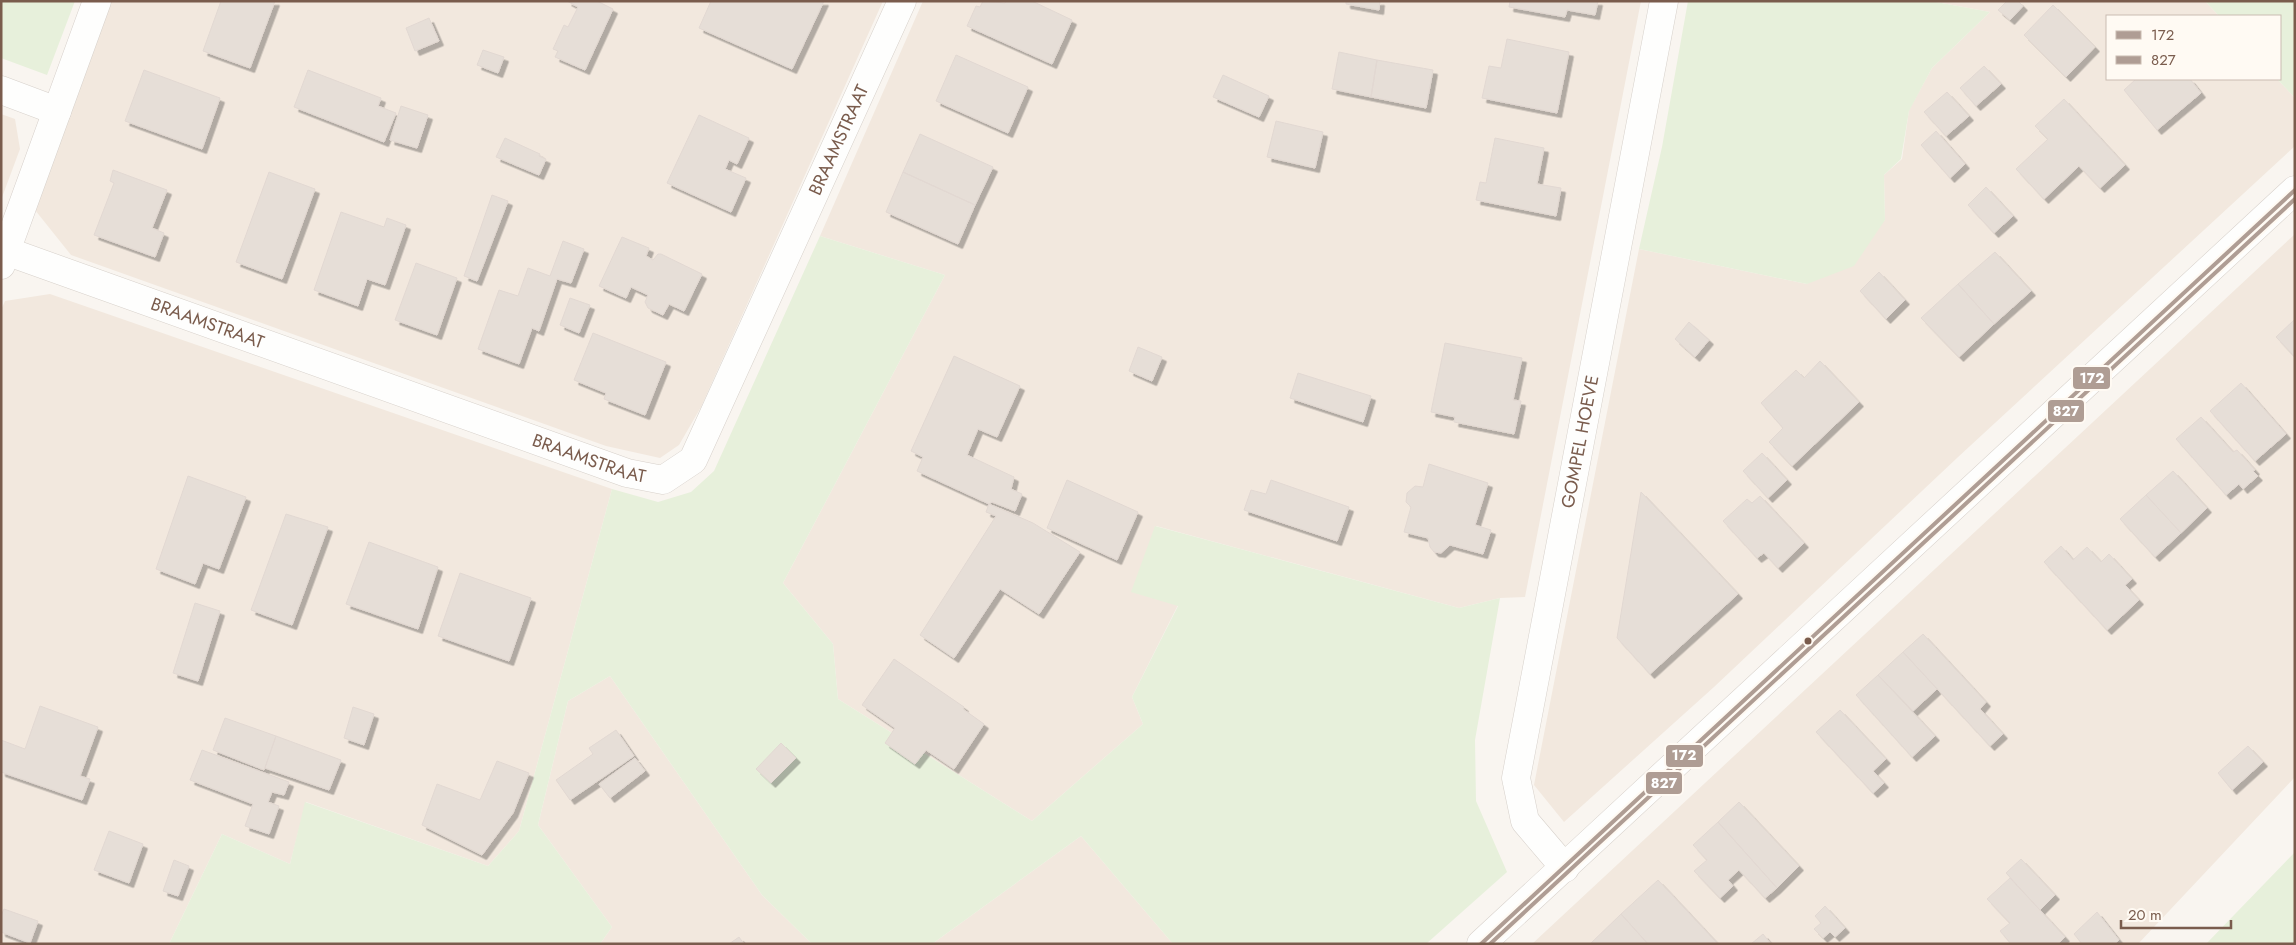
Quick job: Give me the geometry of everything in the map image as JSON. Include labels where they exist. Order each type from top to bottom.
[{"type":"street","points":[[4,258],[97,1]]},
{"type":"street","name":"BRAAMSTRAAT","points":[[4,258],[627,473],[663,480],[693,460],[902,1]]},
{"type":"street","name":"GOMPEL HOEVE","points":[[1565,868],[1525,821],[1516,778],[1664,1]]},
{"type":"street","points":[[1,90],[57,111]]},
{"type":"street","points":[[1481,944],[2295,190]]},
{"type":"shaded area","points":[[111,1],[883,1],[701,407],[679,445],[660,458],[606,446],[71,255],[35,210]]},
{"type":"shaded area","points":[[923,1],[1641,1],[1525,597],[1500,598],[1459,608],[1156,526],[1178,605],[1132,697],[1143,724],[1032,821],[838,699],[833,644],[783,583],[945,275],[820,236]]},
{"type":"shaded area","points":[[1931,1],[2205,1],[2218,15],[2106,15],[2106,80],[2278,80],[2295,98],[2295,146],[1957,458],[1714,687],[1564,822],[1534,785],[1639,249],[1807,284],[1885,220],[1884,175],[1902,159],[1909,110],[1932,68],[1990,12]]},
{"type":"shaded area","points":[[1,114],[15,119],[20,149],[1,200]]},
{"type":"shaded area","points":[[2295,234],[2295,777],[2138,944],[1532,944]]},
{"type":"shaded area","points":[[50,294],[612,489],[519,831],[488,866],[306,802],[290,864],[222,834],[169,944],[1,944],[1,310],[5,301]]},
{"type":"shaded area","points":[[610,676],[762,895],[812,944],[600,944],[612,927],[538,825],[568,701]]},
{"type":"shaded area","points":[[1081,836],[1173,944],[932,944]]},
{"type":"green space","points":[[1,1],[75,1],[47,75],[1,58]]},
{"type":"green space","points":[[1688,1],[1931,1],[1990,12],[1932,68],[1909,111],[1901,159],[1884,175],[1885,220],[1854,266],[1807,284],[1639,249],[1662,147]]},
{"type":"green space","points":[[2205,1],[2295,1],[2295,98],[2278,80],[2281,80],[2281,15],[2218,15]]},
{"type":"green space","points":[[820,236],[945,275],[783,583],[833,644],[838,699],[1032,821],[1143,724],[1132,697],[1178,606],[1131,592],[1155,526],[1459,608],[1500,598],[1475,740],[1476,801],[1507,872],[1426,944],[1173,944],[1081,836],[932,944],[812,944],[762,895],[610,676],[568,701],[538,825],[612,927],[600,944],[169,944],[222,834],[290,864],[305,802],[488,866],[519,831],[612,489],[658,502],[691,492],[714,471]]},
{"type":"green space","points":[[2295,852],[2295,944],[2206,944]]},
{"type":"building","points":[[221,1],[275,1],[250,68],[203,51]]},
{"type":"building","points":[[567,1],[597,1],[613,9],[585,70],[555,57],[558,51],[553,49],[564,25],[568,27],[578,7]]},
{"type":"building","points":[[711,1],[824,1],[792,69],[699,28]]},
{"type":"building","points":[[983,1],[1005,3],[1006,1],[1032,1],[1072,20],[1052,64],[967,26],[976,6],[980,7]]},
{"type":"building","points":[[1346,1],[1380,1],[1379,10],[1346,4]]},
{"type":"building","points":[[1510,1],[1598,1],[1595,15],[1567,10],[1565,17],[1509,7]]},
{"type":"building","points":[[2007,1],[2018,1],[2023,6],[2010,20],[1998,10]]},
{"type":"building","points":[[2053,5],[2095,47],[2066,77],[2024,35]]},
{"type":"building","points":[[429,18],[439,41],[415,51],[406,28]]},
{"type":"building","points":[[1507,39],[1569,52],[1557,113],[1482,98],[1489,66],[1501,68]]},
{"type":"building","points":[[483,50],[504,57],[498,73],[477,65]]},
{"type":"building","points":[[1339,52],[1377,60],[1371,97],[1332,89]]},
{"type":"building","points":[[956,55],[1028,87],[1008,133],[936,101]]},
{"type":"building","points":[[1377,60],[1433,70],[1426,108],[1371,97]]},
{"type":"building","points":[[1984,66],[2001,84],[1976,106],[1960,88]]},
{"type":"building","points":[[144,70],[220,98],[202,149],[125,121]]},
{"type":"building","points":[[308,70],[381,98],[378,106],[396,113],[384,142],[294,107]]},
{"type":"building","points":[[1223,75],[1269,96],[1259,117],[1213,97]]},
{"type":"building","points":[[2135,80],[2191,80],[2201,93],[2157,130],[2124,90]]},
{"type":"building","points":[[1947,92],[1969,116],[1946,136],[1924,112]]},
{"type":"building","points":[[2064,99],[2125,165],[2100,188],[2079,166],[2044,199],[2016,169],[2048,139],[2035,126]]},
{"type":"building","points":[[401,106],[428,115],[417,148],[390,140]]},
{"type":"building","points":[[699,115],[749,138],[737,164],[729,160],[725,169],[746,178],[731,212],[667,183]]},
{"type":"building","points":[[1276,121],[1323,132],[1315,168],[1267,157]]},
{"type":"building","points":[[1936,131],[1965,164],[1950,178],[1921,145]]},
{"type":"building","points":[[920,134],[993,167],[975,205],[903,172]]},
{"type":"building","points":[[505,138],[540,154],[539,156],[546,159],[539,175],[496,157]]},
{"type":"building","points":[[1495,138],[1544,148],[1537,184],[1561,188],[1556,216],[1476,200],[1480,182],[1486,183]]},
{"type":"building","points":[[113,170],[167,190],[152,228],[164,233],[155,257],[94,235],[114,183],[110,181]]},
{"type":"building","points":[[269,172],[315,189],[282,279],[236,262]]},
{"type":"building","points":[[903,172],[975,205],[958,244],[886,212]]},
{"type":"building","points":[[1986,187],[2013,216],[1994,233],[1968,205]]},
{"type":"building","points":[[492,195],[508,201],[477,281],[464,276]]},
{"type":"building","points":[[341,212],[384,227],[387,218],[406,225],[385,285],[367,279],[358,306],[314,290]]},
{"type":"building","points":[[622,237],[649,248],[646,256],[653,260],[658,254],[661,254],[702,274],[684,311],[669,304],[663,315],[648,308],[645,302],[648,295],[631,287],[626,298],[599,286]]},
{"type":"building","points":[[563,241],[584,249],[571,283],[557,279],[539,331],[532,328],[519,364],[478,349],[499,290],[518,296],[528,268],[550,276]]},
{"type":"building","points":[[1995,252],[2031,291],[1994,324],[1958,284]]},
{"type":"building","points":[[416,263],[457,278],[437,335],[395,320]]},
{"type":"building","points":[[1879,272],[1905,300],[1886,319],[1860,291]]},
{"type":"building","points":[[1958,284],[1994,324],[1959,357],[1921,318]]},
{"type":"building","points":[[570,298],[590,305],[579,333],[560,325]]},
{"type":"building","points":[[2295,321],[2295,357],[2276,337]]},
{"type":"building","points":[[1689,322],[1709,340],[1695,357],[1675,339]]},
{"type":"building","points":[[593,333],[666,362],[645,415],[604,399],[606,393],[574,380]]},
{"type":"building","points":[[1445,343],[1522,358],[1513,400],[1521,401],[1514,434],[1454,422],[1455,417],[1431,412]]},
{"type":"building","points":[[1138,347],[1162,357],[1152,381],[1129,371]]},
{"type":"building","points":[[954,356],[1020,386],[997,437],[978,429],[967,455],[1014,477],[1011,489],[1022,494],[1015,511],[992,502],[989,504],[917,471],[923,457],[911,451]]},
{"type":"building","points":[[1820,361],[1859,402],[1792,466],[1769,442],[1783,428],[1761,403],[1796,370],[1804,378]]},
{"type":"building","points":[[1298,373],[1371,396],[1363,422],[1290,398]]},
{"type":"building","points":[[2241,383],[2286,434],[2255,461],[2210,411]]},
{"type":"building","points":[[2201,417],[2233,452],[2237,450],[2255,470],[2253,471],[2258,476],[2243,489],[2239,484],[2226,495],[2176,439]]},
{"type":"building","points":[[1762,453],[1787,480],[1768,498],[1743,471]]},
{"type":"building","points":[[1429,464],[1488,483],[1475,525],[1491,530],[1483,554],[1450,545],[1441,553],[1434,552],[1430,547],[1428,538],[1404,532],[1411,507],[1406,502],[1407,493],[1415,486],[1423,487]]},
{"type":"building","points":[[2173,471],[2207,508],[2181,533],[2146,495]]},
{"type":"building","points":[[188,476],[246,497],[219,569],[203,563],[195,584],[156,569]]},
{"type":"building","points":[[1067,480],[1138,512],[1117,560],[1047,528]]},
{"type":"building","points":[[1271,480],[1349,507],[1337,541],[1244,510],[1251,490],[1266,494]]},
{"type":"building","points":[[1641,492],[1738,594],[1650,674],[1617,638]]},
{"type":"building","points":[[2146,495],[2181,533],[2155,557],[2120,519]]},
{"type":"building","points":[[1760,496],[1804,543],[1778,568],[1764,553],[1757,558],[1723,521],[1747,499],[1752,503]]},
{"type":"building","points":[[989,504],[1033,523],[1080,552],[1039,614],[1000,589],[954,658],[920,635],[996,516],[986,512]]},
{"type":"building","points":[[286,514],[328,527],[292,625],[251,610]]},
{"type":"building","points":[[369,542],[438,567],[418,629],[346,604]]},
{"type":"building","points":[[2061,546],[2073,560],[2087,547],[2101,562],[2109,554],[2132,579],[2125,585],[2139,600],[2107,630],[2044,562]]},
{"type":"building","points":[[460,573],[531,598],[509,661],[438,636]]},
{"type":"building","points":[[195,603],[220,611],[198,681],[173,673]]},
{"type":"building","points":[[1923,634],[1986,702],[1980,709],[2003,734],[1990,746],[1903,652]]},
{"type":"building","points":[[1903,652],[1937,689],[1913,711],[1878,675]]},
{"type":"building","points":[[894,659],[964,707],[963,709],[984,724],[954,769],[926,750],[915,764],[885,743],[895,728],[862,705]]},
{"type":"building","points":[[1878,675],[1935,736],[1912,757],[1856,695]]},
{"type":"building","points":[[40,706],[98,727],[80,776],[90,779],[82,800],[1,772],[1,740],[25,749]]},
{"type":"building","points":[[353,707],[374,714],[364,745],[344,738]]},
{"type":"building","points":[[1840,710],[1886,759],[1873,771],[1884,783],[1873,793],[1816,732]]},
{"type":"building","points":[[225,718],[276,736],[264,770],[213,750]]},
{"type":"building","points":[[616,730],[634,756],[570,800],[556,780],[593,754],[589,748]]},
{"type":"building","points":[[276,736],[341,760],[329,790],[265,768]]},
{"type":"building","points":[[781,743],[796,758],[771,783],[756,769]]},
{"type":"building","points":[[2248,746],[2263,762],[2232,790],[2218,773]]},
{"type":"building","points":[[202,750],[289,782],[284,795],[272,792],[268,802],[279,806],[269,834],[245,826],[253,804],[190,780]]},
{"type":"building","points":[[635,758],[645,771],[610,798],[599,784]]},
{"type":"building","points":[[497,761],[529,773],[513,813],[482,855],[422,825],[437,784],[480,800]]},
{"type":"building","points":[[1739,802],[1799,866],[1777,888],[1718,822]]},
{"type":"building","points":[[1718,822],[1777,888],[1765,898],[1739,870],[1728,880],[1733,886],[1720,898],[1694,871],[1707,860],[1693,845]]},
{"type":"building","points":[[109,831],[143,844],[129,883],[94,870]]},
{"type":"building","points":[[2021,859],[2055,895],[2040,910],[2006,873]]},
{"type":"building","points":[[174,860],[189,866],[178,896],[163,891]]},
{"type":"building","points":[[2010,878],[2065,937],[2058,944],[2011,944],[2000,931],[2010,923],[1987,899]]},
{"type":"building","points":[[1658,880],[1718,944],[1648,944],[1621,914]]},
{"type":"building","points":[[1825,906],[1845,928],[1835,937],[1830,932],[1823,938],[1814,929],[1821,923],[1815,916]]},
{"type":"building","points":[[4,909],[38,921],[30,943],[1,932],[1,916]]},
{"type":"building","points":[[2097,912],[2119,940],[2115,944],[2082,944],[2074,934]]},
{"type":"building","points":[[1621,914],[1648,944],[1590,944]]},
{"type":"building","points":[[1763,934],[1771,944],[1751,944]]},
{"type":"building","points":[[739,937],[744,944],[729,944]]},
{"type":"transit line","name":"172","points":[[1481,944],[2295,190]]},
{"type":"transit line","name":"827","points":[[1490,944],[2295,199]]}]
